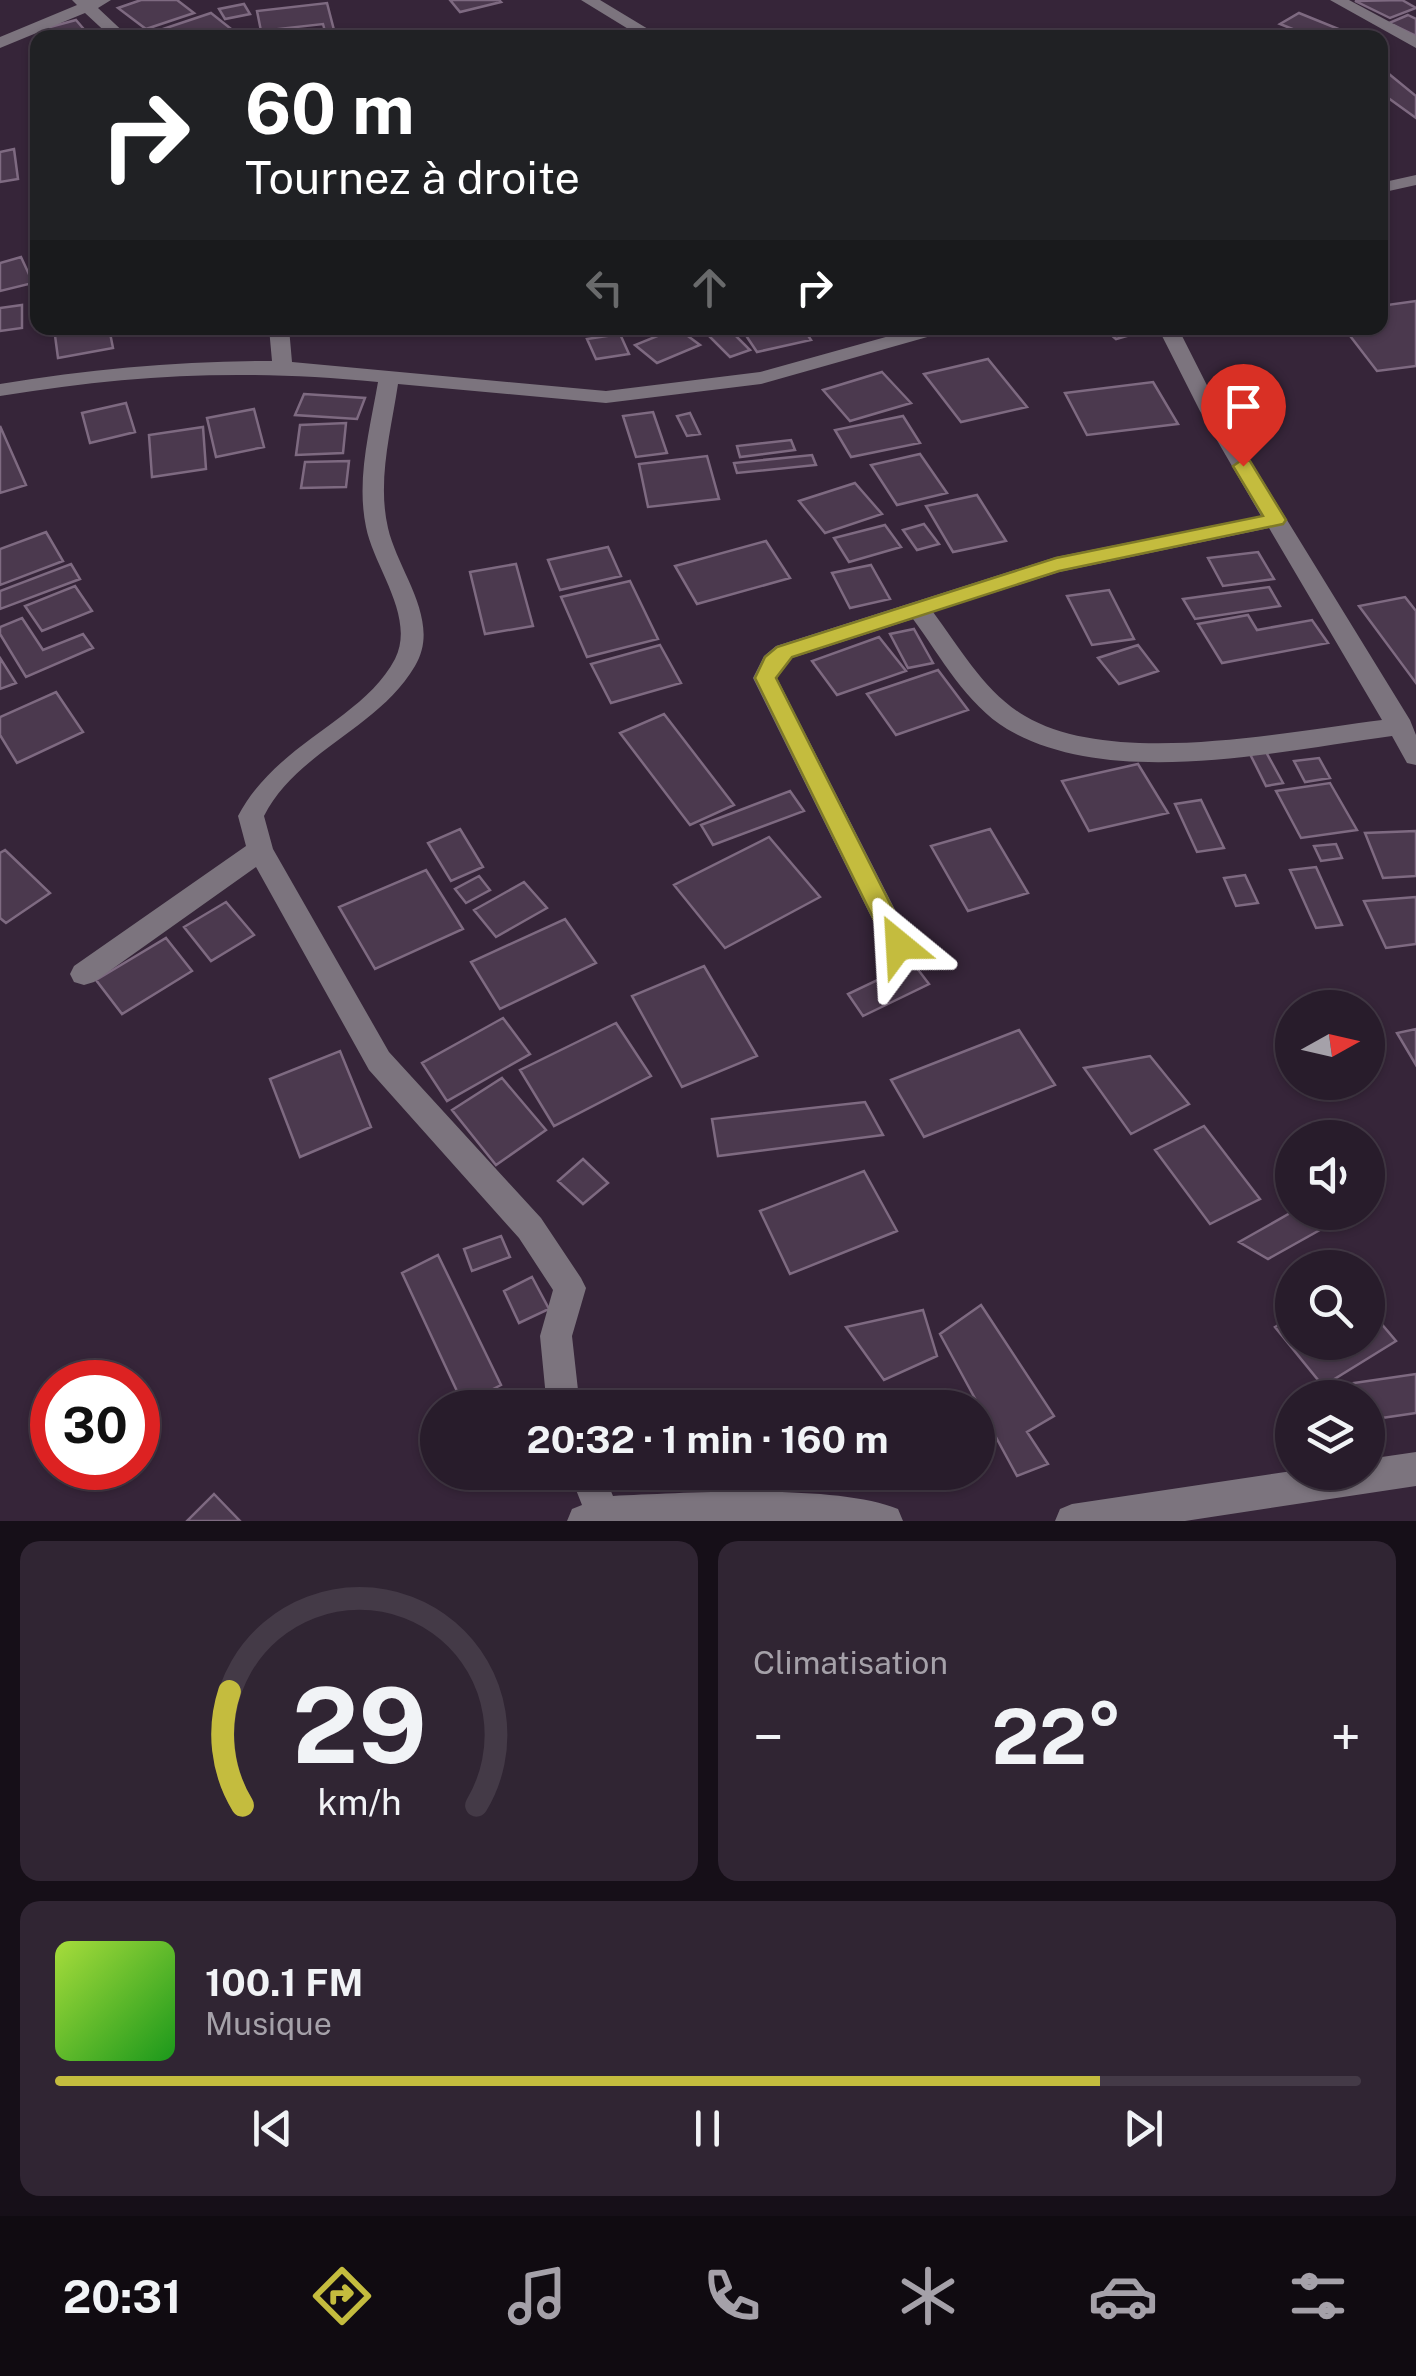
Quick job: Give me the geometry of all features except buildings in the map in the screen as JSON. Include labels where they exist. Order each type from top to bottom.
[{"type":"street","points":[[589,0],[635,30]]},
{"type":"street","points":[[1338,0],[1416,43]]},
{"type":"street","points":[[0,43],[91,2],[115,30]]},
{"type":"street","points":[[1388,186],[1416,180]]},
{"type":"street","points":[[281,335],[283,367]]},
{"type":"street","points":[[0,390],[84,376],[169,368],[283,367],[606,398],[761,378],[913,335]]},
{"type":"street","points":[[1172,335],[1210,411],[1416,756]]},
{"type":"street","points":[[389,376],[376,466],[377,528],[412,625],[406,660],[330,738],[257,797],[251,816],[260,850],[379,1062],[530,1228],[570,1288],[556,1336],[562,1390]]},
{"type":"street","points":[[899,945],[766,678],[772,662],[784,652],[1056,565],[1276,520]]},
{"type":"street","points":[[917,607],[984,695],[1014,722],[1052,741],[1094,750],[1223,747],[1401,726]]},
{"type":"street","points":[[84,974],[260,850]]},
{"type":"street","points":[[1072,1521],[1416,1469]]},
{"type":"street","points":[[589,1490],[593,1518],[721,1508],[814,1511],[886,1521]]},
{"type":"route","points":[[899,945],[766,678],[772,662],[784,652],[1056,565],[1276,520],[1243,466]]}]
